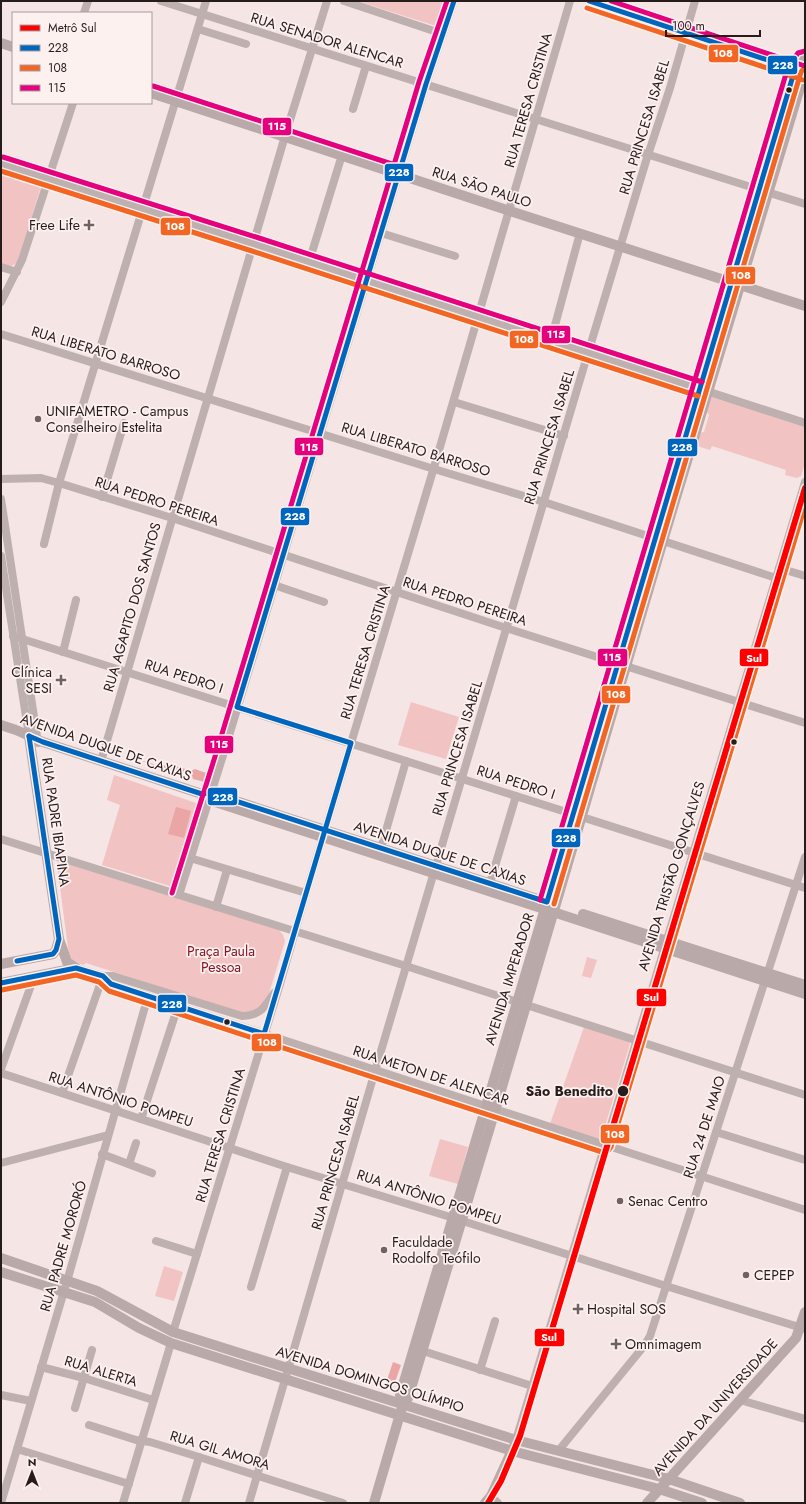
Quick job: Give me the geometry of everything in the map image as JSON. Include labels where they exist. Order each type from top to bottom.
[{"type":"main road","points":[[1,43],[12,47]]},
{"type":"main road","name":"AVENIDA IMPERADOR","points":[[374,1503],[399,1416],[403,1404],[408,1398],[423,1351],[485,1106],[521,1003],[622,665],[653,581],[659,539],[764,191],[802,71],[804,57]]},
{"type":"main road","name":"RUA SÃO PAULO","points":[[152,92],[510,211],[805,306]]},
{"type":"main road","name":"AVENIDA DUQUE DE CAXIAS","points":[[1,725],[33,740]]},
{"type":"main road","name":"AVENIDA DUQUE DE CAXIAS","points":[[1,732],[33,740],[435,869],[766,977],[805,994]]},
{"type":"main road","name":"RUA PADRE IBIAPINA","points":[[33,740],[46,853],[59,939],[67,962],[76,968]]},
{"type":"main road","name":"AVENIDA DUQUE DE CAXIAS","points":[[324,834],[381,848],[435,869],[490,883],[550,907]]},
{"type":"main road","points":[[1,964],[53,954],[56,950],[59,939]]},
{"type":"main road","points":[[1,983],[76,968]]},
{"type":"main road","name":"AVENIDA DUQUE DE CAXIAS","points":[[766,977],[805,985]]},
{"type":"main road","name":"AVENIDA IMPERADOR","points":[[403,1404],[400,1395],[457,1220],[496,1110],[521,1003]]},
{"type":"main road","name":"AVENIDA DOMINGOS OLÍMPIO","points":[[1,1258],[97,1291],[173,1332],[516,1440],[669,1479],[740,1503]]},
{"type":"main road","name":"AVENIDA DOMINGOS OLÍMPIO","points":[[1,1272],[95,1302],[139,1328],[171,1343],[512,1451],[659,1489],[702,1503]]},
{"type":"main road","points":[[803,1330],[805,1312]]},
{"type":"main road","name":"AVENIDA DA UNIVERSIDADE","points":[[647,1503],[803,1330]]},
{"type":"main road","name":"AVENIDA TRISTÃO GONÇALVES","points":[[492,1501],[516,1440]]},
{"type":"street","points":[[84,12],[88,1]]},
{"type":"street","name":"RUA SENADOR ALENCAR","points":[[161,1],[805,204]]},
{"type":"street","points":[[44,544],[59,483],[144,209],[206,1]]},
{"type":"street","name":"RUA AGAPITO DOS SANTOS","points":[[101,762],[126,672],[285,136],[327,1]]},
{"type":"street","points":[[344,1],[443,34]]},
{"type":"street","points":[[179,895],[207,796],[237,707],[366,281],[386,234],[399,174],[426,84],[454,1]]},
{"type":"street","name":"RUA TERESA CRISTINA","points":[[173,1332],[279,988],[306,893],[454,402],[570,1]]},
{"type":"street","points":[[589,1],[685,34],[802,71]]},
{"type":"street","name":"RUA PRINCESA ISABEL","points":[[249,1503],[543,502],[696,1]]},
{"type":"street","points":[[198,29],[246,44]]},
{"type":"street","points":[[353,109],[366,66]]},
{"type":"street","points":[[1,302],[17,272],[73,104]]},
{"type":"street","points":[[309,262],[342,155]]},
{"type":"street","points":[[1,164],[254,244],[805,423]]},
{"type":"street","points":[[550,340],[580,233]]},
{"type":"street","points":[[386,234],[455,256]]},
{"type":"street","points":[[1,267],[17,272]]},
{"type":"street","name":"RUA LIBERATO BARROSO","points":[[1,334],[543,502],[776,578]]},
{"type":"street","points":[[454,402],[564,436]]},
{"type":"street","points":[[102,497],[124,423]]},
{"type":"street","name":"RUA PEDRO PEREIRA","points":[[1,479],[41,478],[59,483],[172,518],[506,628],[805,723]]},
{"type":"street","name":"AVENIDA TRISTÃO GONÇALVES","points":[[516,1440],[692,852],[805,482]]},
{"type":"street","name":"RUA PADRE IBIAPINA","points":[[1,499],[17,637],[33,740]]},
{"type":"street","name":"RUA PADRE IBIAPINA","points":[[1,556],[17,637]]},
{"type":"street","points":[[779,568],[805,576]]},
{"type":"street","points":[[274,585],[324,602]]},
{"type":"street","points":[[63,652],[76,600]]},
{"type":"street","name":"RUA PEDRO I","points":[[17,637],[805,888]]},
{"type":"street","points":[[381,848],[406,761]]},
{"type":"street","points":[[490,883],[516,796]]},
{"type":"street","points":[[1,838],[406,966],[805,1095]]},
{"type":"street","name":"RUA 24 DE MAIO","points":[[559,1450],[644,1346],[650,1336],[805,857]]},
{"type":"street","points":[[190,858],[306,893]]},
{"type":"street","points":[[216,907],[227,870]]},
{"type":"street","name":"RUA METON DE ALENCAR","points":[[76,968],[103,976],[111,984],[805,1210]]},
{"type":"street","points":[[62,1093],[103,976],[120,978],[242,1016],[250,1016],[258,1013],[279,988]]},
{"type":"street","points":[[1,1069],[34,977]]},
{"type":"street","name":"RUA PADRE MORORÓ","points":[[1,1502],[64,1292],[148,996]]},
{"type":"street","points":[[141,1119],[178,1006]]},
{"type":"street","name":"RUA ANTÔNIO POMPEU","points":[[1,1073],[230,1148],[803,1330]]},
{"type":"street","points":[[716,1132],[805,1160]]},
{"type":"street","points":[[1,1163],[108,1135]]},
{"type":"street","points":[[129,1164],[136,1143]]},
{"type":"street","points":[[102,1154],[152,1173]]},
{"type":"street","points":[[251,1287],[287,1166]]},
{"type":"street","points":[[156,1241],[197,1254]]},
{"type":"street","points":[[480,1370],[495,1321]]},
{"type":"street","points":[[123,1503],[171,1343]]},
{"type":"street","points":[[75,1408],[92,1350]]},
{"type":"street","points":[[423,1351],[532,1386]]},
{"type":"street","name":"RUA ALERTA","points":[[41,1367],[84,1378],[153,1400]]},
{"type":"street","points":[[1,1395],[31,1401]]},
{"type":"street","points":[[740,1400],[805,1420]]},
{"type":"street","name":"RUA GIL AMORA","points":[[89,1425],[141,1442],[150,1442],[199,1457],[343,1503]]},
{"type":"street","points":[[17,1449],[129,1484]]},
{"type":"street","points":[[185,1503],[199,1457]]},
{"type":"green space","points":[[357,1],[444,1],[436,26]]},
{"type":"green space","points":[[1,174],[41,186],[18,263],[11,266],[1,264]]},
{"type":"green space","points":[[712,397],[805,426],[805,463],[801,476],[797,478],[785,475],[786,470],[712,446],[710,450],[697,446],[696,444],[699,433],[704,432],[709,415],[706,411],[710,398]]},
{"type":"green space","points":[[411,702],[459,717],[446,759],[398,745]]},
{"type":"green space","points":[[114,775],[199,804],[200,806],[176,888],[102,865],[120,805],[107,800]]},
{"type":"green space","name":"Praça Paula Pessoa","points":[[61,862],[279,930],[285,941],[267,1000],[257,1011],[240,1013],[86,963],[83,965],[74,961],[69,956],[57,864]]},
{"type":"green space","points":[[587,957],[597,960],[591,978],[582,976]]},
{"type":"green space","points":[[584,1027],[629,1042],[630,1044],[602,1136],[599,1139],[550,1124]]},
{"type":"green space","points":[[440,1139],[468,1147],[458,1184],[429,1176]]},
{"type":"green space","points":[[164,1266],[183,1272],[174,1301],[155,1296]]},
{"type":"shaded area","points":[[130,757],[156,765],[176,766],[191,771],[195,769],[209,774],[208,780],[205,782],[193,779],[191,772],[156,766]]},
{"type":"shaded area","points":[[176,807],[191,811],[184,838],[168,834]]},
{"type":"shaded area","points":[[393,1362],[401,1365],[395,1382],[387,1380]]},
{"type":"metro line","name":"Sul","points":[[488,1503],[501,1481],[520,1436],[805,488]]},
{"type":"transit line","name":"115","points":[[172,893],[218,747],[419,82],[447,1]]},
{"type":"transit line","name":"228","points":[[1,983],[76,968],[103,976],[111,984],[264,1034],[351,743],[237,707],[426,84],[454,1]]},
{"type":"transit line","name":"228","points":[[29,736],[43,742],[202,794],[211,793],[547,902],[795,69],[589,1]]},
{"type":"transit line","name":"115","points":[[611,1],[805,66]]},
{"type":"transit line","name":"108","points":[[587,8],[803,80]]},
{"type":"transit line","name":"115","points":[[540,900],[788,67],[798,53],[805,51]]},
{"type":"transit line","name":"108","points":[[554,904],[801,72],[805,67]]},
{"type":"transit line","name":"115","points":[[153,86],[401,167]]},
{"type":"transit line","name":"115","points":[[3,157],[256,237],[702,382]]},
{"type":"transit line","name":"108","points":[[1,171],[698,396]]},
{"type":"transit line","name":"108","points":[[2,990],[76,975],[99,982],[109,991],[602,1152],[608,1151],[611,1147],[805,506]]},
{"type":"transit line","name":"228","points":[[17,961],[53,954],[56,950],[59,939],[29,736]]},
{"type":"place","name":"Free Life","points":[[89,225]]},
{"type":"place","name":"UNIFAMETRO - Campus Conselheiro Estelita","points":[[38,419]]},
{"type":"place","name":"Clínica SESI","points":[[61,680]]},
{"type":"place","name":"São Benedito","points":[[623,1091]]},
{"type":"place","name":"Senac Centro","points":[[620,1201]]},
{"type":"place","name":"Faculdade Rodolfo Teófilo","points":[[384,1250]]},
{"type":"place","name":"CEPEP","points":[[746,1275]]},
{"type":"place","name":"Hospital SOS","points":[[578,1309]]},
{"type":"place","name":"Omnimagem","points":[[616,1344]]}]
